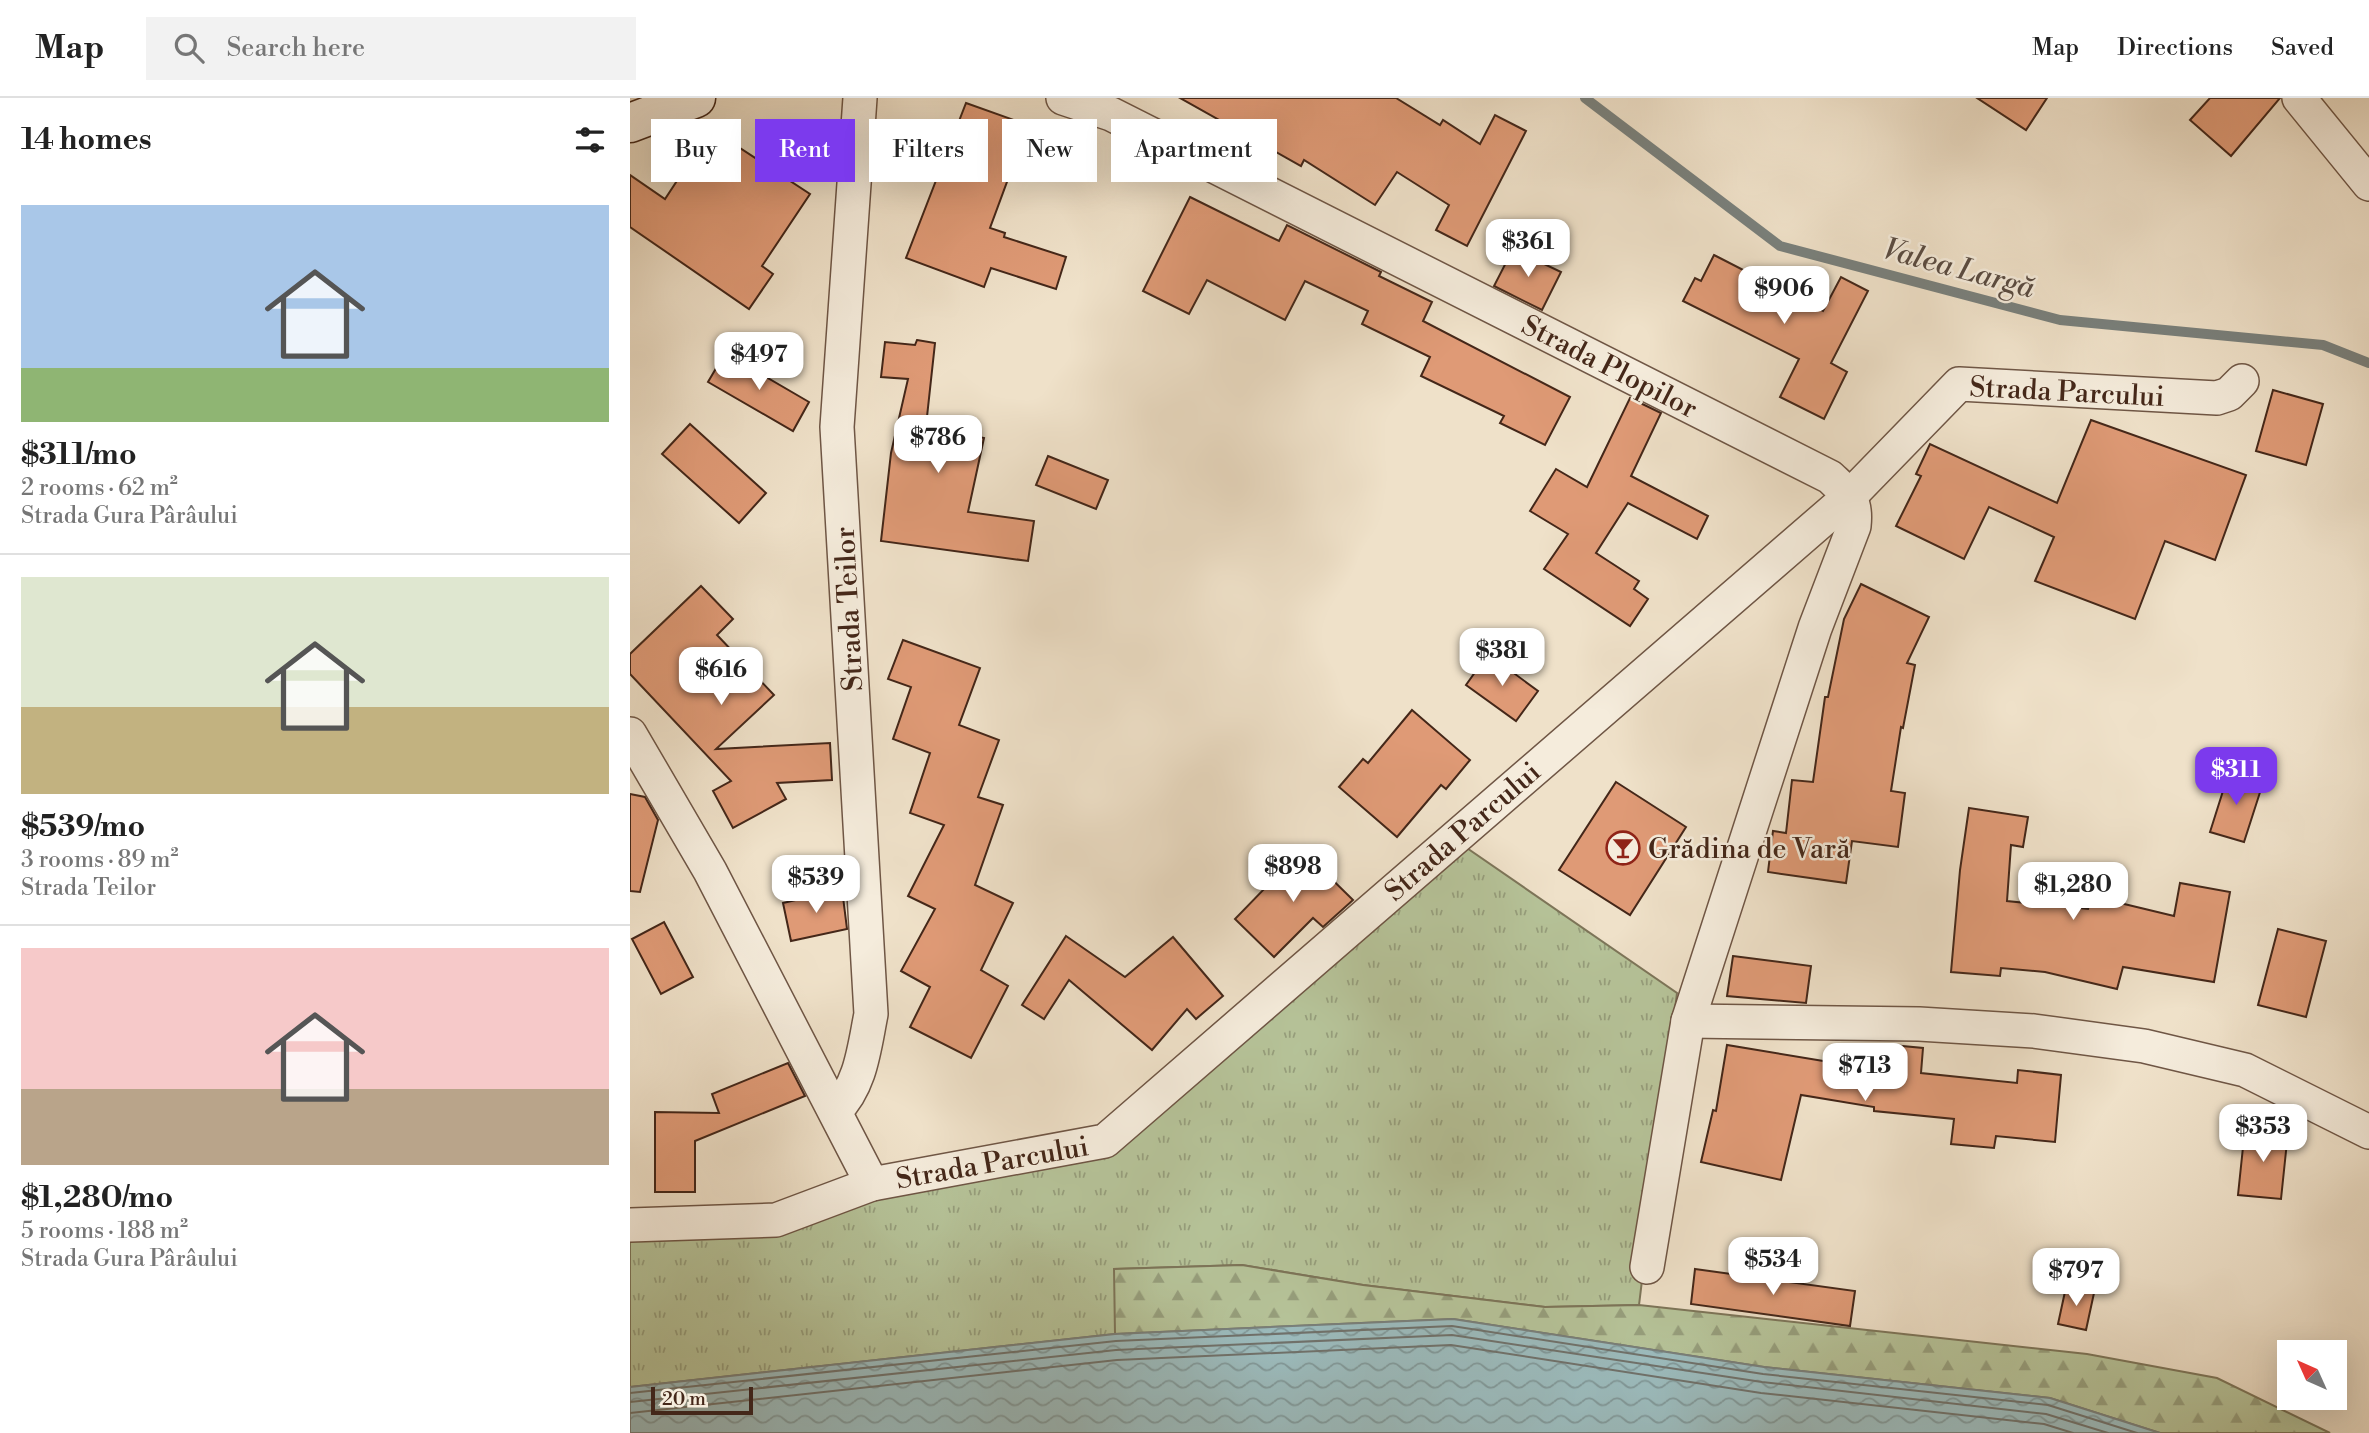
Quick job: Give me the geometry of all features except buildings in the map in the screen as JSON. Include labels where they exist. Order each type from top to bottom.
[{"type":"main road","points":[[630,123],[696,98]]},
{"type":"street","name":"Strada Teilor","points":[[835,1111],[846,1100],[860,1070],[871,1014],[837,427],[860,98]]},
{"type":"street","name":"Strada Plopilor","points":[[1063,98],[1111,114],[1818,470],[1830,477],[1850,496]]},
{"type":"street","points":[[2299,98],[2369,184]]},
{"type":"street","name":"Strada Parcului","points":[[630,1224],[776,1220],[872,1184],[1105,1141],[1850,496],[1959,384],[2217,398],[2229,394],[2242,381]]},
{"type":"street","points":[[1647,1267],[1688,1021],[1815,628],[1854,526],[1856,508],[1850,496]]},
{"type":"street","points":[[630,734],[710,871],[872,1184]]},
{"type":"street","points":[[1688,1021],[1919,1024],[2034,1031],[2144,1046],[2245,1070],[2369,1132]]},
{"type":"green space","points":[[1448,835],[1677,993],[1639,1305],[1545,1307],[1363,1285],[1242,1265],[1115,1269],[1115,1334],[630,1387],[630,1220],[764,1216],[1097,1136]]},
{"type":"green space","points":[[1242,1265],[1363,1285],[1545,1307],[1639,1305],[2087,1354],[2217,1378],[2277,1407],[2277,1410],[2283,1410],[2330,1433],[2160,1433],[2050,1398],[1764,1367],[1453,1319],[1115,1334],[1114,1269]]},
{"type":"water","points":[[1453,1319],[1764,1367],[2050,1398],[2160,1433],[630,1433],[630,1387],[1115,1334]]},
{"type":"waterway","name":"Valea Largă","points":[[1585,98],[1780,246],[2060,320],[2323,345],[2369,363]]},
{"type":"place","name":"Grădina de Vară","points":[[1623,848]]}]
